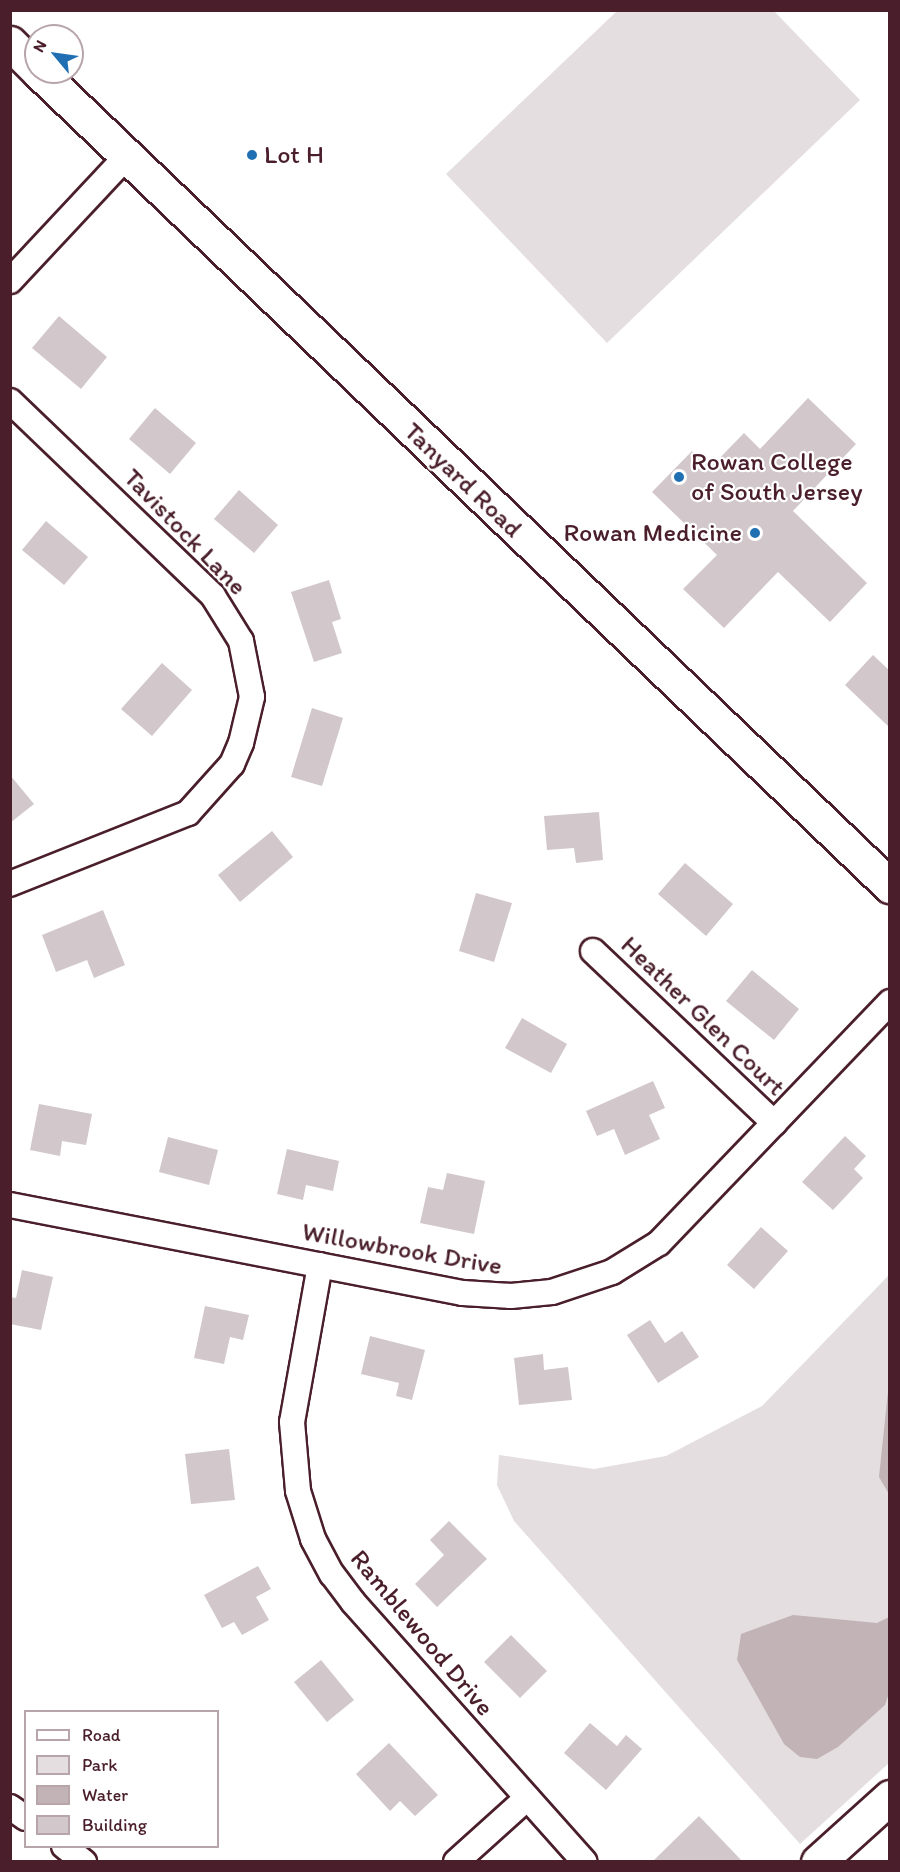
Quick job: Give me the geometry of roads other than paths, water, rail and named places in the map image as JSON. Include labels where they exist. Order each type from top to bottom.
[{"type":"street","points":[[10,43],[24,57]]},
{"type":"street","name":"Tanyard Road","points":[[51,84],[125,158],[890,886]]},
{"type":"street","points":[[10,281],[125,158]]},
{"type":"street","name":"Tavistock Lane","points":[[10,401],[213,596],[241,641],[252,697],[248,720],[232,764],[188,813],[10,884]]},
{"type":"street","name":"Heather Glen Court","points":[[593,951],[774,1123]]},
{"type":"street","name":"Willowbrook Drive","points":[[10,1205],[489,1295],[534,1295],[576,1285],[629,1263],[659,1243],[890,1002]]},
{"type":"street","name":"Ramblewood Drive","points":[[320,1265],[292,1422],[298,1491],[313,1539],[332,1574],[353,1602],[585,1862]]},
{"type":"street","points":[[818,1862],[890,1797]]},
{"type":"street","points":[[456,1862],[527,1798]]},
{"type":"street","points":[[10,1807],[24,1817]]},
{"type":"street","points":[[66,1848],[84,1862]]},
{"type":"water","points":[[889,1382],[890,1494],[879,1477]]},
{"type":"water","points":[[793,1615],[877,1623],[889,1617],[889,1693],[885,1705],[838,1747],[817,1759],[800,1757],[784,1744],[737,1660],[741,1634]]},
{"type":"place","name":"Lot H","points":[[252,155]]},
{"type":"place","name":"Rowan College of South Jersey","points":[[679,477]]},
{"type":"place","name":"Rowan Medicine","points":[[755,533]]}]
